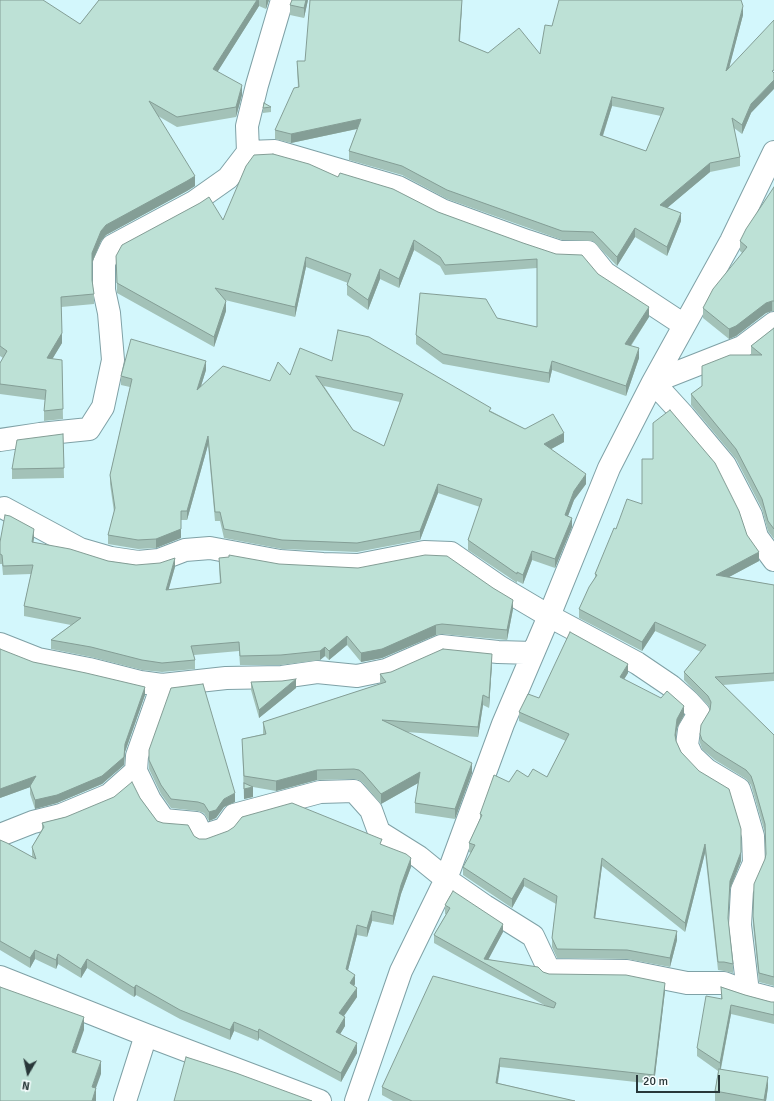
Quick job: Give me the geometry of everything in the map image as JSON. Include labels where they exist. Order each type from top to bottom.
[{"type":"street","points":[[0,440],[89,429],[103,407],[113,360],[109,314],[104,290],[104,263],[112,246],[194,202],[228,178],[248,152],[247,126],[282,0]]},
{"type":"street","points":[[248,152],[275,151],[398,187],[442,210],[527,241],[560,252],[588,252],[605,273],[684,326]]},
{"type":"street","points":[[356,1101],[401,971],[446,879],[503,724],[609,468],[653,382],[731,241],[774,152]]},
{"type":"street","points":[[653,382],[742,347],[774,323]]},
{"type":"street","points":[[653,382],[725,465],[751,515],[757,537],[774,560]]},
{"type":"street","points":[[1,510],[80,549],[111,558],[138,562],[160,560],[185,550],[210,548],[280,561],[358,565],[424,552],[451,553],[500,587],[549,616],[637,663],[671,686],[699,713],[689,730],[688,745],[692,756],[707,770],[739,789],[753,836],[754,863],[742,890],[740,925],[748,992]]},
{"type":"street","points":[[0,644],[38,659],[89,669],[140,682],[162,685],[226,678],[282,677],[317,672],[357,676],[386,670],[441,646],[498,652],[533,653]]},
{"type":"street","points":[[162,685],[137,756],[136,771],[150,800],[164,820],[196,823],[202,836],[224,828],[234,815],[320,792],[354,791],[370,810],[379,832],[419,856],[446,879],[485,906],[533,936],[549,970],[627,971],[687,983],[724,983],[774,1000]]},
{"type":"street","points":[[0,835],[33,822],[72,811],[109,795],[136,771]]},
{"type":"street","points":[[0,976],[146,1035],[320,1101]]},
{"type":"street","points":[[125,1101],[146,1035]]},
{"type":"building","points":[[0,0],[43,0],[80,24],[99,0],[257,0],[213,69],[242,85],[236,107],[177,117],[149,101],[195,176],[106,225],[101,231],[92,253],[92,280],[94,294],[61,297],[62,333],[47,358],[62,360],[63,409],[44,411],[46,390],[0,384],[0,363],[7,351],[0,346]]},
{"type":"building","points":[[292,0],[306,0],[304,8],[290,5]]},
{"type":"building","points":[[310,0],[462,0],[459,41],[488,53],[519,28],[540,54],[545,25],[552,26],[559,0],[741,0],[743,6],[726,71],[774,20],[774,70],[772,71],[774,73],[774,80],[751,104],[742,125],[732,118],[740,157],[710,163],[660,205],[681,213],[667,247],[635,228],[617,257],[593,232],[562,231],[447,190],[402,166],[349,151],[361,119],[291,134],[275,130],[294,88],[299,87],[297,61],[305,61]],"holes":[[[612,97],[664,108],[646,151],[600,135]]]},
{"type":"building","points":[[264,103],[271,107],[263,108]]},
{"type":"building","points":[[273,154],[309,164],[338,177],[340,173],[393,189],[438,212],[556,254],[582,255],[598,274],[649,307],[625,344],[639,348],[626,386],[552,361],[549,373],[443,354],[416,335],[420,293],[486,299],[497,318],[537,327],[537,259],[445,265],[440,257],[414,240],[399,279],[380,269],[368,300],[347,285],[351,274],[306,257],[295,307],[215,288],[226,301],[214,337],[117,283],[116,256],[122,245],[209,197],[223,220],[246,166],[254,155]]},
{"type":"building","points":[[774,187],[774,301],[766,303],[736,326],[729,329],[703,308],[713,289],[747,247],[740,241],[746,229]]},
{"type":"building","points":[[774,328],[774,529],[768,521],[762,499],[736,449],[691,394],[702,386],[702,366],[730,355],[762,355],[751,346]]},
{"type":"building","points":[[338,330],[369,337],[491,408],[489,411],[525,429],[553,414],[564,433],[544,444],[586,474],[574,491],[565,515],[572,518],[555,559],[532,551],[523,575],[517,572],[517,574],[468,540],[482,499],[438,484],[420,531],[357,543],[282,540],[224,529],[220,512],[215,512],[208,436],[187,511],[181,511],[181,529],[156,539],[138,540],[108,535],[115,508],[110,475],[132,379],[121,376],[131,339],[206,361],[197,390],[223,366],[270,381],[278,362],[290,375],[300,348],[332,361]],"holes":[[[316,376],[403,394],[384,446],[353,430]]]},
{"type":"building","points":[[670,410],[715,463],[739,511],[747,535],[759,552],[716,575],[774,585],[774,673],[715,677],[774,735],[774,977],[759,973],[753,916],[754,884],[766,854],[765,824],[754,785],[751,776],[746,770],[715,751],[702,740],[700,734],[701,725],[710,710],[711,702],[708,696],[684,672],[706,645],[655,622],[642,642],[579,609],[589,587],[597,575],[595,574],[614,528],[616,529],[627,499],[642,504],[642,459],[653,459],[653,423]]},
{"type":"building","points":[[63,434],[64,468],[12,469],[17,440]]},
{"type":"building","points":[[5,515],[10,516],[34,529],[32,542],[70,549],[108,561],[136,565],[160,563],[175,558],[166,590],[221,583],[219,558],[229,557],[229,555],[279,564],[358,568],[425,555],[447,556],[513,600],[507,630],[442,624],[436,625],[382,649],[361,653],[347,636],[329,651],[325,647],[320,651],[281,655],[240,656],[239,642],[191,646],[195,660],[162,663],[142,660],[91,647],[51,640],[81,618],[24,606],[33,565],[3,566],[2,555],[0,554],[0,542]]},
{"type":"building","points":[[570,632],[628,664],[620,677],[661,698],[667,691],[684,706],[677,719],[675,735],[681,752],[699,771],[729,789],[741,829],[741,852],[730,881],[728,918],[733,964],[718,962],[705,844],[685,923],[602,858],[594,918],[677,931],[670,958],[627,950],[557,949],[552,938],[557,896],[524,878],[512,899],[463,867],[475,845],[469,843],[482,815],[480,814],[494,775],[509,782],[517,770],[528,777],[533,769],[547,777],[569,734],[519,712],[528,694],[539,698]]},
{"type":"building","points":[[0,649],[33,662],[145,687],[125,744],[124,757],[102,776],[57,795],[35,800],[30,786],[36,776],[0,789]]},
{"type":"building","points":[[443,649],[492,654],[489,698],[483,695],[478,727],[382,720],[472,763],[455,809],[415,803],[420,772],[381,794],[363,773],[354,769],[317,770],[276,781],[244,776],[242,739],[266,734],[263,722],[386,682],[380,674],[391,672]]},
{"type":"building","points":[[296,679],[259,710],[251,682]]},
{"type":"building","points":[[203,684],[235,793],[224,799],[216,810],[209,812],[204,804],[171,799],[161,785],[149,760],[149,750],[171,688]]},
{"type":"building","points":[[132,782],[140,798],[157,821],[163,823],[188,825],[194,836],[199,839],[206,839],[228,831],[234,827],[242,817],[292,803],[382,839],[380,844],[406,854],[411,858],[401,885],[393,916],[372,911],[367,928],[357,925],[346,969],[355,975],[350,983],[357,988],[339,1013],[345,1017],[336,1032],[357,1043],[341,1073],[259,1029],[258,1032],[234,1022],[230,1030],[180,1010],[136,985],[134,988],[87,959],[81,969],[58,954],[56,960],[35,950],[30,958],[0,941],[0,840],[36,859],[32,847],[44,827],[42,823],[66,817],[114,797]]},
{"type":"building","points":[[244,783],[253,787],[244,789]]},
{"type":"building","points":[[453,891],[503,924],[484,959],[538,967],[543,972],[549,974],[626,975],[665,983],[654,1075],[500,1058],[496,1083],[575,1101],[412,1101],[382,1087],[433,976],[554,1008],[556,1003],[434,935],[450,908],[445,905]]},
{"type":"building","points":[[0,987],[84,1017],[72,1052],[101,1061],[92,1087],[96,1088],[92,1101],[0,1101]]},
{"type":"building","points":[[721,987],[774,1002],[774,1015],[731,1005],[720,1063],[697,1048],[706,996],[722,999]]},
{"type":"building","points":[[186,1057],[236,1073],[312,1101],[174,1101]]},
{"type":"building","points":[[719,1069],[768,1077],[764,1100],[715,1091]]}]
